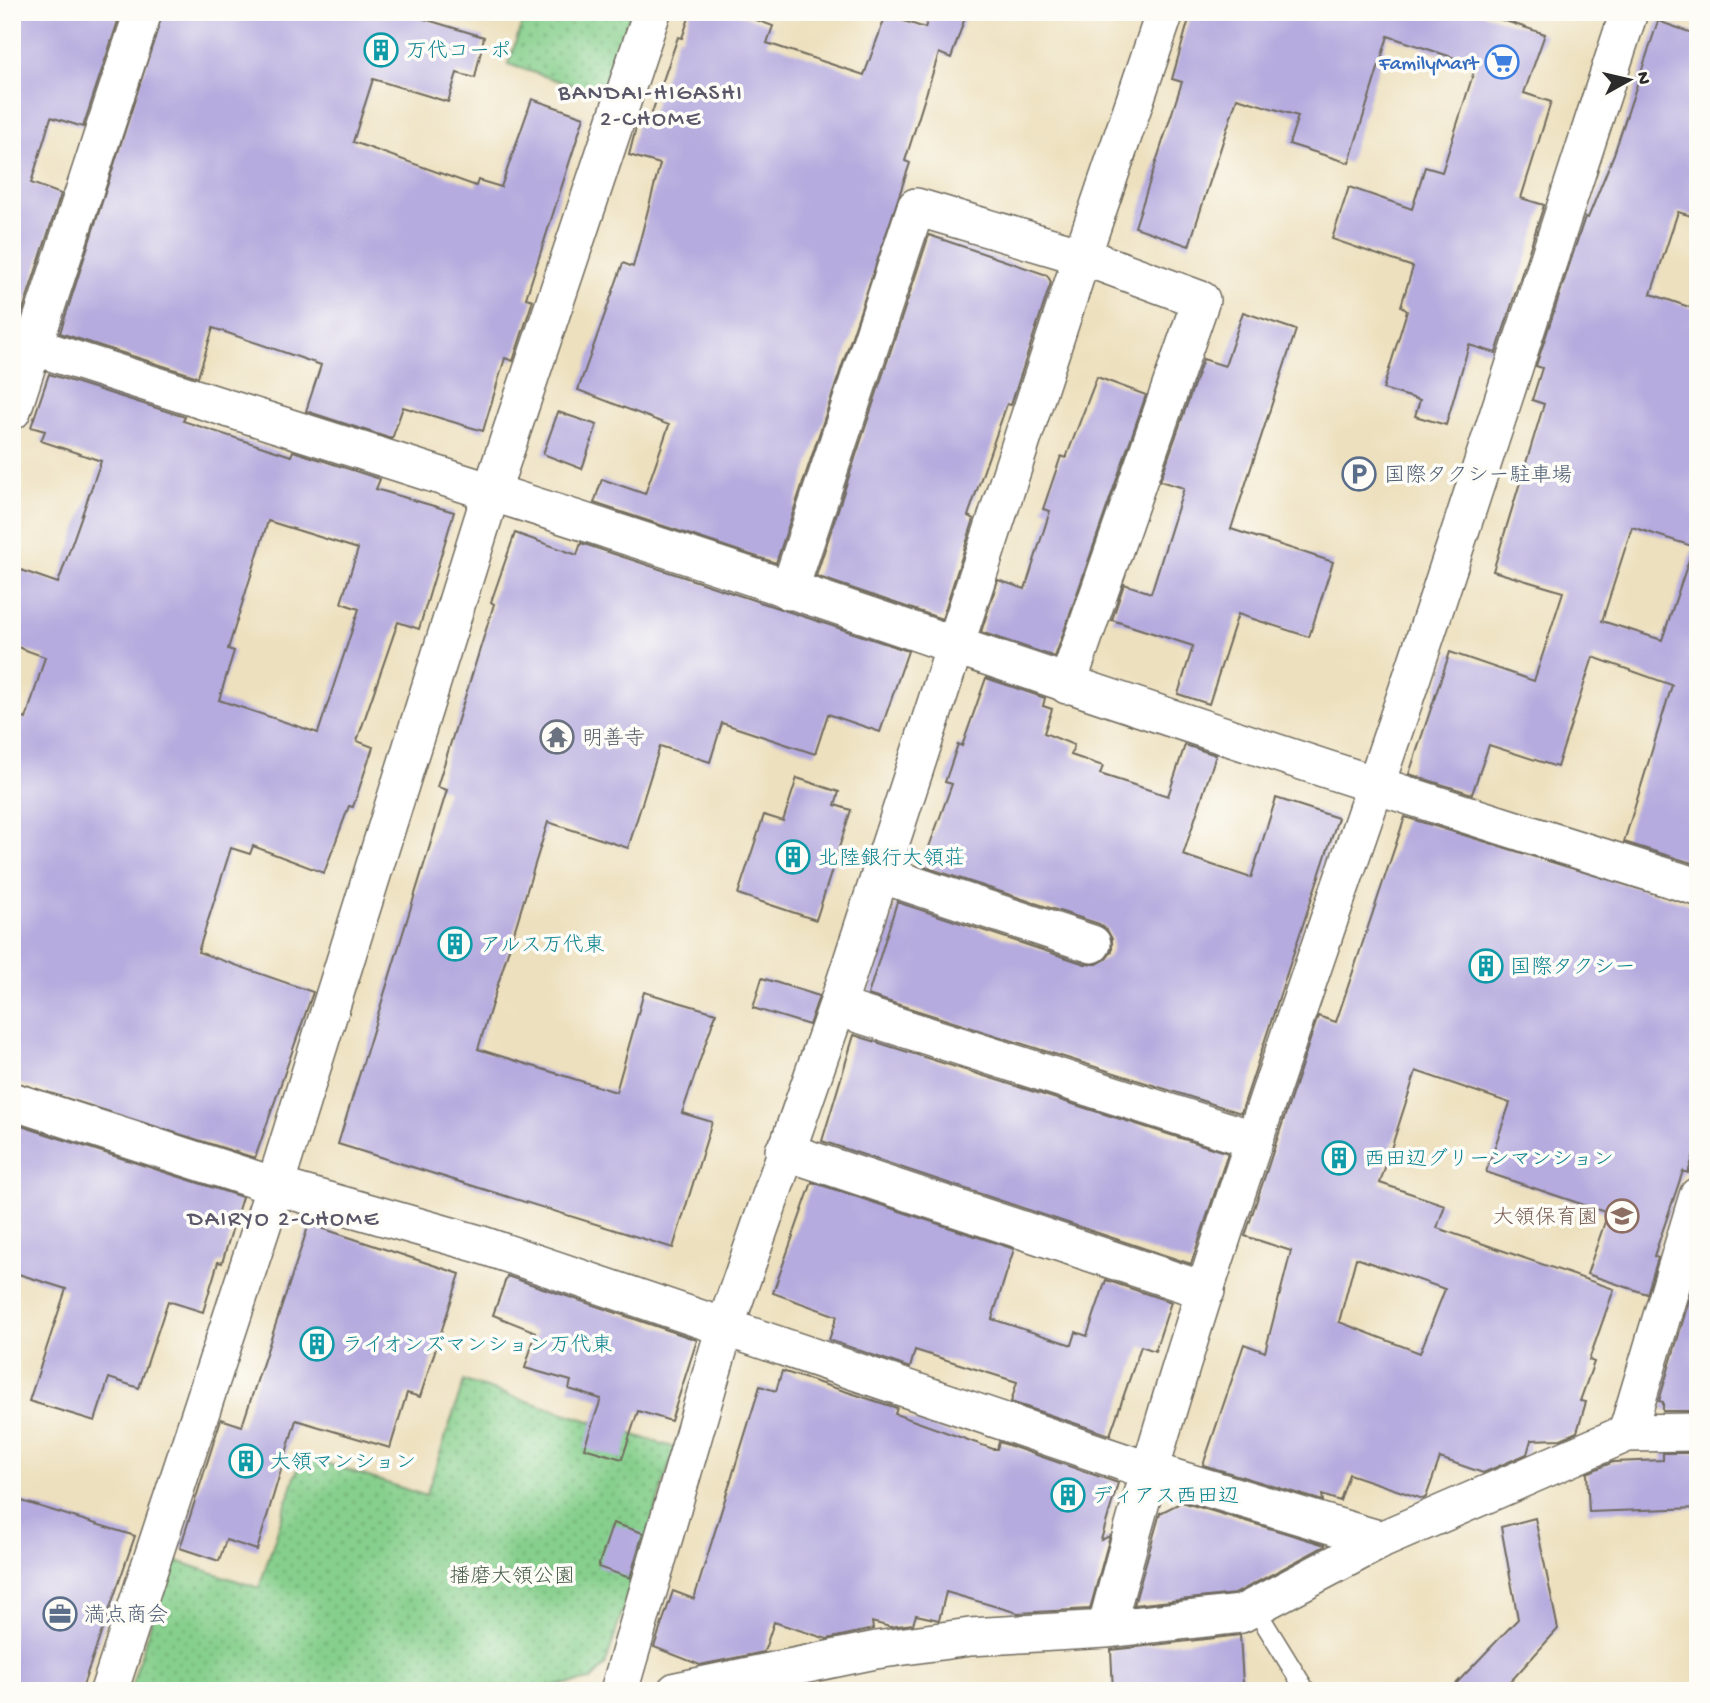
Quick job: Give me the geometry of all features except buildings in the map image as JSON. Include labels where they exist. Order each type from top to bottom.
[{"type":"street","points":[[12,411],[23,346],[143,12]]},
{"type":"street","points":[[109,1691],[275,1186],[491,493],[652,12]]},
{"type":"street","points":[[619,1691],[724,1327],[837,1007],[1082,256],[1165,12]]},
{"type":"street","points":[[1106,1629],[1147,1470],[1206,1292],[1252,1139],[1375,788],[1629,12]]},
{"type":"street","points":[[789,590],[916,207],[1082,256],[1201,300],[1067,685]]},
{"type":"street","points":[[23,346],[789,590],[1375,788],[1698,887]]},
{"type":"street","points":[[880,874],[1093,944]]},
{"type":"street","points":[[837,1007],[1252,1139]]},
{"type":"street","points":[[12,1101],[275,1186],[479,1244],[1147,1470],[1381,1541]]},
{"type":"street","points":[[784,1151],[1206,1292]]},
{"type":"street","points":[[1627,1433],[1698,1196]]},
{"type":"street","points":[[676,1691],[876,1650],[970,1637],[1106,1629],[1241,1614],[1381,1541],[1627,1433],[1698,1432]]},
{"type":"lane","points":[[1255,1608],[1306,1691]]},
{"type":"green space","points":[[526,12],[631,12],[604,96],[508,64]]},
{"type":"green space","name":"播磨大領公園","points":[[464,1381],[675,1448],[605,1666],[591,1680],[524,1691],[130,1691],[171,1559],[259,1588],[302,1455],[426,1496]]},
{"type":"place","name":"万代コーポ","points":[[381,50]]},
{"type":"place","name":"FamilyMart","points":[[1502,62]]},
{"type":"place","name":"国際タクシー駐車場","points":[[1359,474]]},
{"type":"place","name":"明善寺","points":[[557,737]]},
{"type":"place","name":"北陸銀行大領荘","points":[[793,857]]},
{"type":"place","name":"アルス万代東","points":[[455,944]]},
{"type":"place","name":"国際タクシー","points":[[1486,966]]},
{"type":"place","name":"西田辺グリーンマンション","points":[[1339,1158]]},
{"type":"place","name":"大領保育園","points":[[1622,1216]]},
{"type":"place","name":"ライオンズマンション万代東","points":[[317,1344]]},
{"type":"place","name":"大領マンション","points":[[246,1461]]},
{"type":"place","name":"ディアス西田辺","points":[[1068,1495]]},
{"type":"place","name":"満点商会","points":[[60,1614]]},
{"type":"district","name":"BANDAI-HIGASHI 2-CHOME","points":[[651,104]]},
{"type":"district","name":"DAIRYO 2-CHOME","points":[[284,1217]]}]
